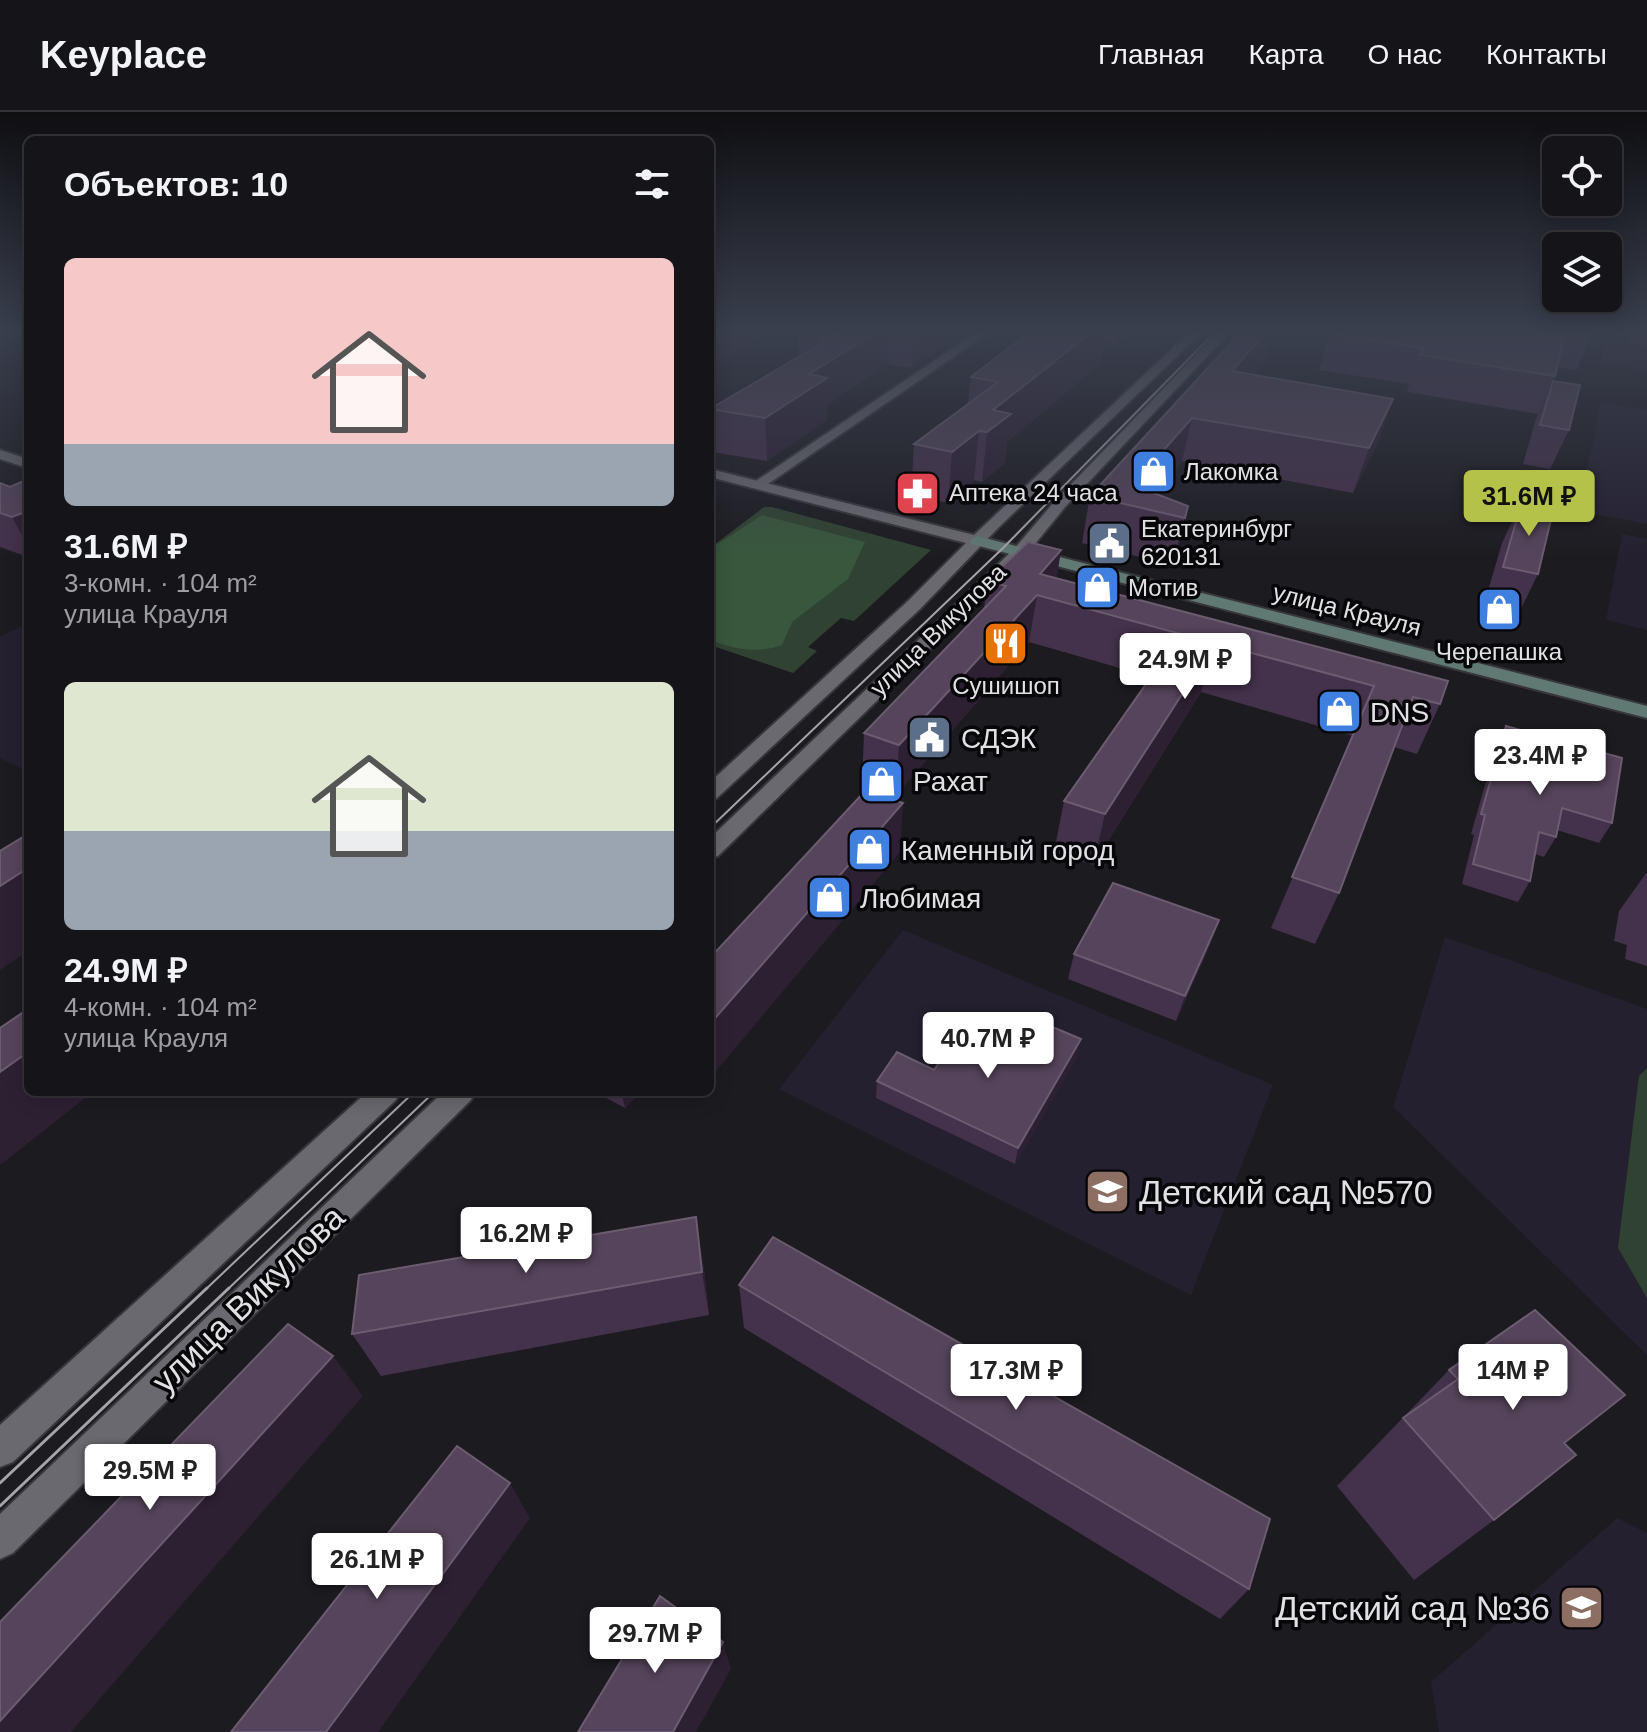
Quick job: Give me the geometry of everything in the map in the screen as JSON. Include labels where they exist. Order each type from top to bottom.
[{"type":"main road","name":"улица Крауля","points":[[977,541],[1647,712]]},
{"type":"street","points":[[757,485],[872,408]]},
{"type":"street","name":"улица Викулова","points":[[714,789],[914,605],[1117,408]]},
{"type":"street","name":"улица Викулова","points":[[714,847],[1020,552],[1060,504],[1152,408]]},
{"type":"street","points":[[0,454],[24,463]]},
{"type":"street","name":"улица Крауля","points":[[714,474],[977,541]]},
{"type":"street","name":"улица Викулова","points":[[0,1449],[382,1096]]},
{"type":"street","name":"улица Викулова","points":[[0,1540],[457,1096]]},
{"type":"shaded area","points":[[1600,408],[1647,410],[1647,524],[1579,511]]},
{"type":"shaded area","points":[[1622,534],[1647,539],[1647,630],[1606,620]]},
{"type":"shaded area","points":[[24,625],[24,770],[0,758],[0,637]]},
{"type":"shaded area","name":"Детский сад №570","points":[[903,930],[1273,1085],[1191,1295],[779,1089]]},
{"type":"shaded area","points":[[1445,937],[1647,1009],[1647,1355],[1393,1107]]},
{"type":"shaded area","name":"Детский сад №36","points":[[1617,1518],[1647,1533],[1647,1732],[1439,1732],[1431,1682]]},
{"type":"green space","points":[[764,507],[772,507],[931,550],[854,621],[841,618],[808,647],[817,651],[793,673],[714,646],[714,545]]},
{"type":"green space","points":[[762,515],[865,542],[848,579],[792,622],[782,645],[763,649],[746,649],[714,641],[714,546]]},
{"type":"green space","points":[[1647,1068],[1647,1298],[1618,1248],[1639,1076]]},
{"type":"building","points":[[714,408],[781,408],[765,418],[714,410]]},
{"type":"building","points":[[963,408],[996,408],[993,410],[1011,414],[987,432],[979,431],[952,452],[914,444]]},
{"type":"building","points":[[1171,408],[1389,408],[1369,448],[1192,418],[1133,485],[1188,506],[1185,518],[1090,496]]},
{"type":"building","points":[[1545,408],[1574,408],[1569,430],[1540,425]]},
{"type":"building","points":[[24,481],[24,512],[12,517],[0,513],[0,483],[10,487]]},
{"type":"building","points":[[1522,501],[1554,507],[1538,574],[1503,567]]},
{"type":"building","points":[[1028,542],[1061,550],[1040,574],[1448,681],[1440,704],[1413,697],[1339,893],[1292,877],[1374,686],[1215,643],[1105,814],[1064,801],[1181,634],[1037,595],[899,745],[864,733],[1006,586],[987,581]]},
{"type":"building","points":[[1506,726],[1622,758],[1612,823],[1562,808],[1556,837],[1539,832],[1530,881],[1473,864],[1485,815],[1481,814]]},
{"type":"building","points":[[866,790],[903,803],[714,1019],[714,954]]},
{"type":"building","points":[[24,836],[24,871],[0,886],[0,851]]},
{"type":"building","points":[[1113,883],[1219,920],[1185,996],[1074,954]]},
{"type":"building","points":[[24,1012],[24,1055],[0,1072],[0,1028]]},
{"type":"building","points":[[1043,1023],[1081,1039],[1018,1148],[877,1081],[897,1052],[934,1070],[965,1024],[1025,1051]]},
{"type":"building","points":[[696,1217],[702,1272],[352,1334],[359,1275]]},
{"type":"building","points":[[773,1237],[1270,1519],[1249,1589],[739,1285]]},
{"type":"building","points":[[1535,1310],[1625,1395],[1564,1443],[1576,1455],[1494,1520],[1403,1418],[1458,1379],[1449,1370]]},
{"type":"building","points":[[288,1324],[333,1356],[0,1721],[0,1622]]},
{"type":"building","points":[[457,1446],[510,1483],[326,1732],[231,1732]]},
{"type":"building","points":[[660,1596],[723,1642],[673,1732],[578,1732]]},
{"type":"tram line","points":[[714,824],[1003,548],[1141,408]]},
{"type":"tram line","points":[[205,1290],[410,1096]]},
{"type":"tram line","points":[[227,1290],[430,1096]]},
{"type":"tram line","points":[[0,1483],[207,1288]]},
{"type":"tram line","points":[[0,1506],[229,1288]]},
{"type":"place","name":"Лакомка","points":[[1153,472]]},
{"type":"place","name":"Аптека 24 часа","points":[[918,493]]},
{"type":"place","name":"Екатеринбург 620131","points":[[1110,543]]},
{"type":"place","name":"Мотив","points":[[1097,588]]},
{"type":"place","name":"Черепашка","points":[[1499,610]]},
{"type":"place","name":"Сушишоп","points":[[1006,644]]},
{"type":"place","name":"DNS","points":[[1339,712]]},
{"type":"place","name":"СДЭК","points":[[930,738]]},
{"type":"place","name":"Рахат","points":[[882,781]]},
{"type":"place","name":"Каменный город","points":[[870,850]]},
{"type":"place","name":"Любимая","points":[[829,898]]},
{"type":"place","name":"Детский сад №570","points":[[1108,1192]]},
{"type":"place","name":"Детский сад №36","points":[[1581,1608]]}]
